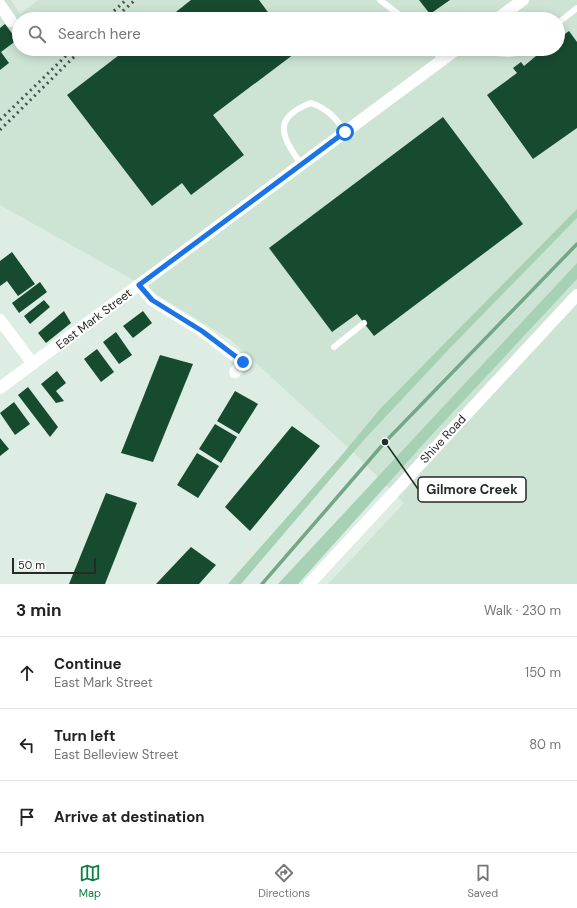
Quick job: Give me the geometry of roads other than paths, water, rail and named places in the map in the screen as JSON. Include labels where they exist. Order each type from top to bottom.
[{"type":"street","points":[[507,12],[523,0]]},
{"type":"street","points":[[0,5],[11,21]]},
{"type":"street","name":"East Mark Street","points":[[0,388],[447,56]]},
{"type":"street","points":[[139,285],[152,300],[202,331],[243,362],[235,372]]},
{"type":"street","name":"Shive Road","points":[[309,584],[577,295]]},
{"type":"street","points":[[0,320],[33,364]]},
{"type":"lane","points":[[380,0],[396,12]]},
{"type":"lane","points":[[565,17],[577,8]]},
{"type":"lane","points":[[439,56],[442,60]]},
{"type":"lane","points":[[302,164],[286,142],[282,130],[286,120],[302,107],[311,103],[327,110],[336,118],[345,132]]},
{"type":"lane","points":[[334,347],[364,323]]},
{"type":"waterway","points":[[262,584],[385,442],[577,244]]},
{"type":"railway","points":[[113,12],[126,0]]},
{"type":"railway","points":[[122,12],[135,0]]},
{"type":"railway","points":[[0,120],[66,56]]},
{"type":"railway","points":[[0,130],[75,56]]},
{"type":"place","name":"Gilmore Creek","points":[[385,442]]}]
